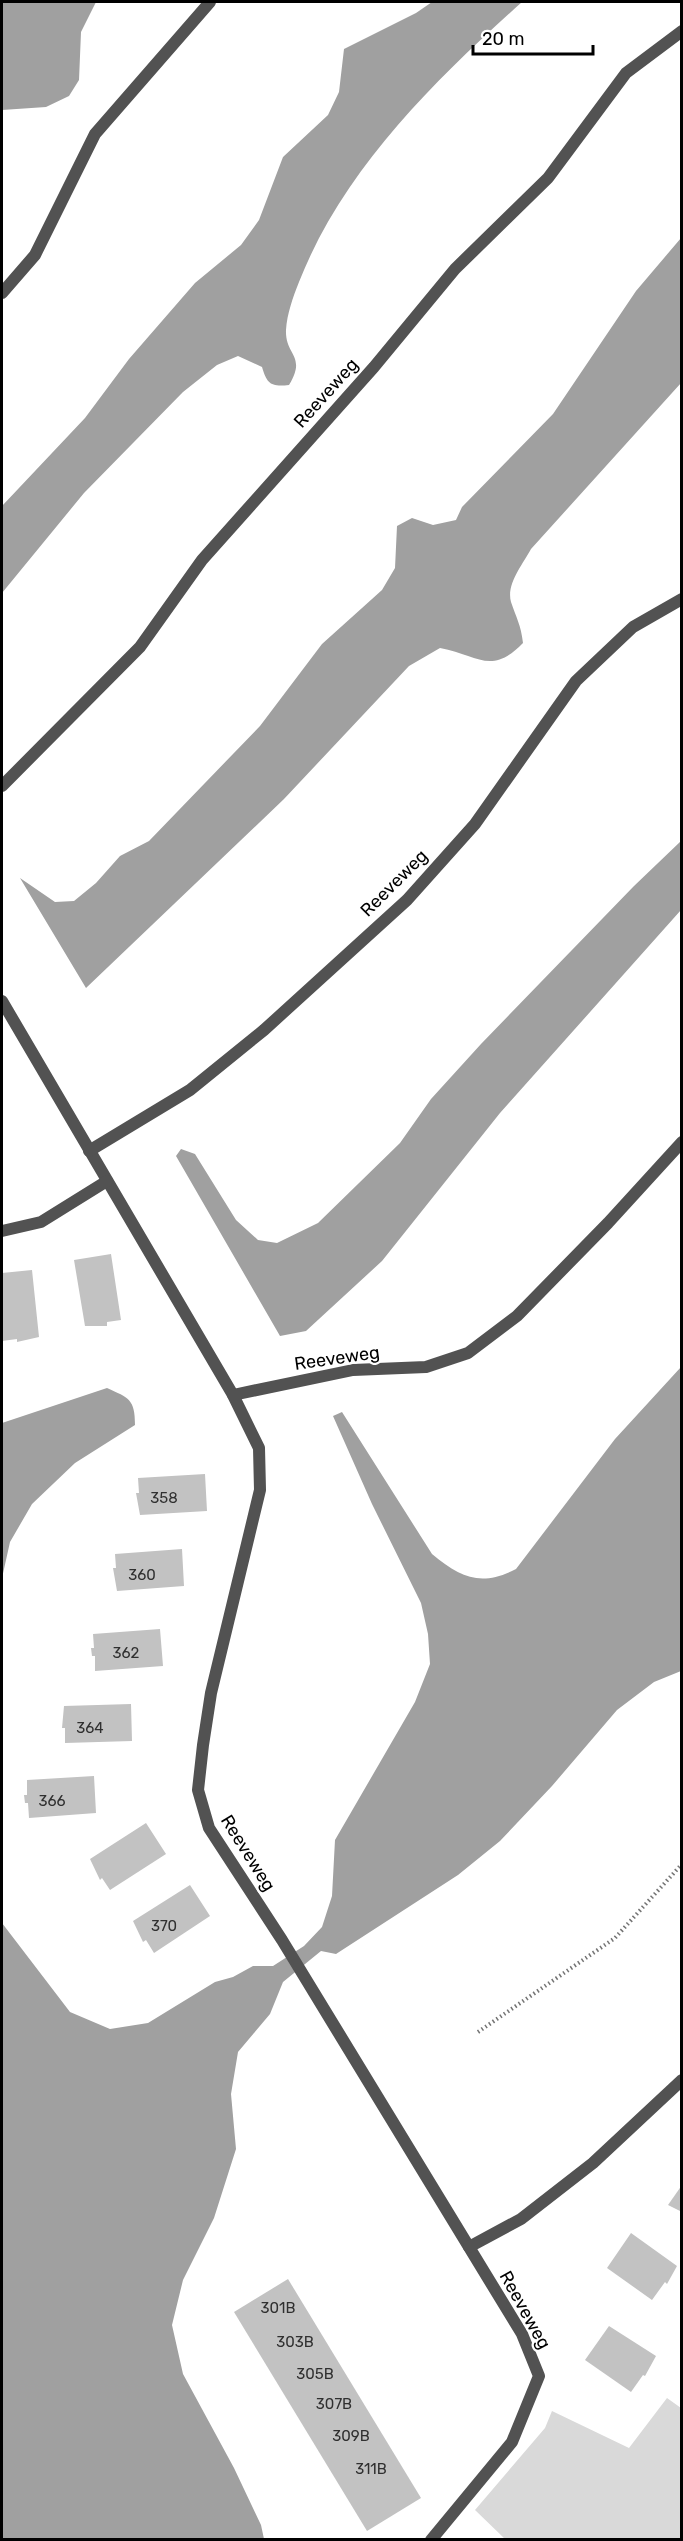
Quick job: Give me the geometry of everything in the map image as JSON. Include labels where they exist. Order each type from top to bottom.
[{"type":"lane","points":[[2,293],[35,255],[95,134],[210,2]]},
{"type":"lane","name":"Reeveweg","points":[[2,786],[140,647],[202,560],[374,367],[455,269],[548,178],[626,73],[681,31]]},
{"type":"lane","name":"Reeveweg","points":[[89,1151],[190,1090],[264,1030],[407,900],[475,824],[576,681],[633,627],[681,599]]},
{"type":"lane","name":"Reeveweg","points":[[2,1001],[233,1395],[258,1448],[260,1490],[211,1693],[198,1790],[208,1827],[282,1940],[522,2334],[539,2376],[512,2442],[431,2540]]},
{"type":"lane","name":"Reeveweg","points":[[233,1395],[353,1370],[426,1367],[468,1353],[517,1316],[608,1223],[681,1142]]},
{"type":"lane","points":[[2,1231],[41,1222],[107,1181]]},
{"type":"lane","points":[[469,2247],[521,2219],[585,2169],[681,2080]]},
{"type":"path","points":[[477,2032],[615,1938],[681,1864]]},
{"type":"shaded area","points":[[2,2],[96,2],[81,32],[79,80],[69,96],[46,107],[2,110]]},
{"type":"shaded area","points":[[432,2],[522,2],[424,96],[366,165],[340,202],[318,241],[299,282],[291,306],[286,330],[296,367],[289,385],[274,385],[268,381],[262,367],[238,356],[217,365],[183,392],[84,493],[2,593],[2,506],[85,418],[129,359],[195,283],[241,245],[259,220],[283,157],[328,115],[339,92],[344,49],[416,13]]},
{"type":"shaded area","points":[[681,238],[681,383],[531,549],[516,574],[510,595],[523,643],[502,659],[493,661],[440,648],[409,666],[284,799],[86,988],[20,878],[55,902],[74,901],[96,883],[120,856],[149,841],[260,726],[322,644],[382,590],[395,568],[397,526],[412,518],[433,525],[456,520],[462,507],[553,414],[636,291]]},
{"type":"shaded area","points":[[681,841],[681,910],[500,1113],[382,1261],[306,1331],[280,1336],[176,1156],[181,1149],[195,1154],[236,1220],[258,1240],[277,1243],[318,1223],[400,1143],[431,1099],[481,1044],[634,886]]},
{"type":"shaded area","points":[[681,1367],[681,1671],[654,1682],[617,1710],[552,1786],[500,1841],[458,1875],[336,1954],[321,1951],[283,1982],[270,2014],[238,2052],[231,2094],[236,2149],[214,2218],[183,2280],[172,2325],[183,2374],[234,2468],[261,2525],[264,2539],[2,2539],[2,1923],[70,2012],[110,2029],[148,2023],[215,1982],[233,1977],[253,1966],[273,1966],[304,1946],[322,1927],[332,1896],[335,1840],[415,1702],[430,1664],[428,1634],[421,1603],[372,1504],[333,1416],[342,1412],[432,1554],[462,1574],[492,1578],[516,1569],[615,1439]]},
{"type":"shaded area","points":[[107,1388],[129,1400],[134,1410],[135,1425],[75,1463],[32,1504],[10,1542],[2,1578],[2,1423]]},
{"type":"shaded area","points":[[667,2398],[681,2408],[681,2539],[505,2539],[475,2510],[545,2428],[552,2411],[629,2448]]},
{"type":"building","points":[[111,1254],[121,1320],[107,1322],[107,1326],[85,1326],[74,1260]]},
{"type":"building","points":[[32,1270],[39,1337],[17,1342],[17,1339],[2,1341],[2,1273]]},
{"type":"building","points":[[205,1474],[207,1511],[140,1515],[136,1493],[139,1493],[138,1478]]},
{"type":"building","points":[[182,1549],[184,1586],[117,1591],[113,1568],[116,1568],[115,1554]]},
{"type":"building","points":[[160,1629],[163,1666],[95,1671],[95,1656],[92,1656],[91,1648],[94,1648],[93,1634]]},
{"type":"building","points":[[131,1704],[132,1741],[65,1743],[65,1728],[62,1728],[64,1706]]},
{"type":"building","points":[[94,1776],[96,1813],[29,1818],[28,1803],[25,1803],[24,1795],[27,1795],[27,1780]]},
{"type":"building","points":[[146,1823],[166,1854],[110,1890],[102,1878],[100,1880],[90,1859]]},
{"type":"building","points":[[190,1885],[210,1916],[154,1953],[146,1940],[143,1942],[133,1921]]},
{"type":"building","points":[[682,2185],[682,2212],[668,2205]]},
{"type":"building","points":[[631,2233],[677,2266],[667,2284],[665,2282],[652,2300],[607,2268]]},
{"type":"building","points":[[288,2279],[421,2498],[367,2531],[234,2312]]},
{"type":"building","points":[[609,2326],[656,2356],[645,2376],[643,2375],[631,2392],[585,2360]]}]
